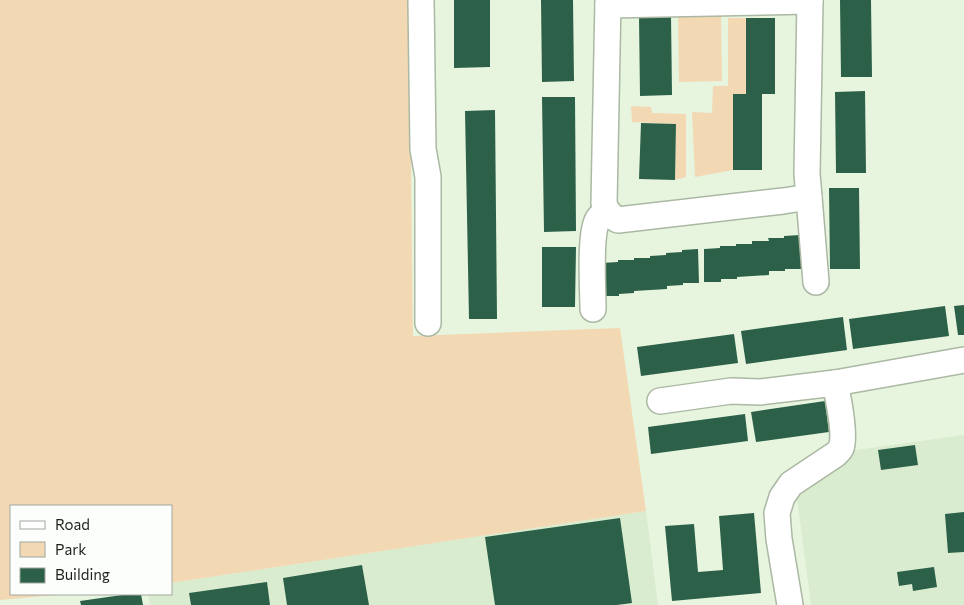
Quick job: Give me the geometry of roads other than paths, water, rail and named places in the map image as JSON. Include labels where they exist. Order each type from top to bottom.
[{"type":"street","points":[[421,0],[422,149],[428,177],[428,323]]},
{"type":"street","points":[[809,197],[618,220],[613,218],[606,210],[604,204],[608,2],[810,1],[807,174],[809,197],[816,282]]},
{"type":"street","points":[[593,309],[594,231],[598,220],[606,210]]},
{"type":"street","points":[[660,401],[731,390],[760,392],[835,383],[964,360]]},
{"type":"street","points":[[790,605],[777,513],[782,497],[791,484],[836,454],[841,448],[843,435],[835,383]]}]
